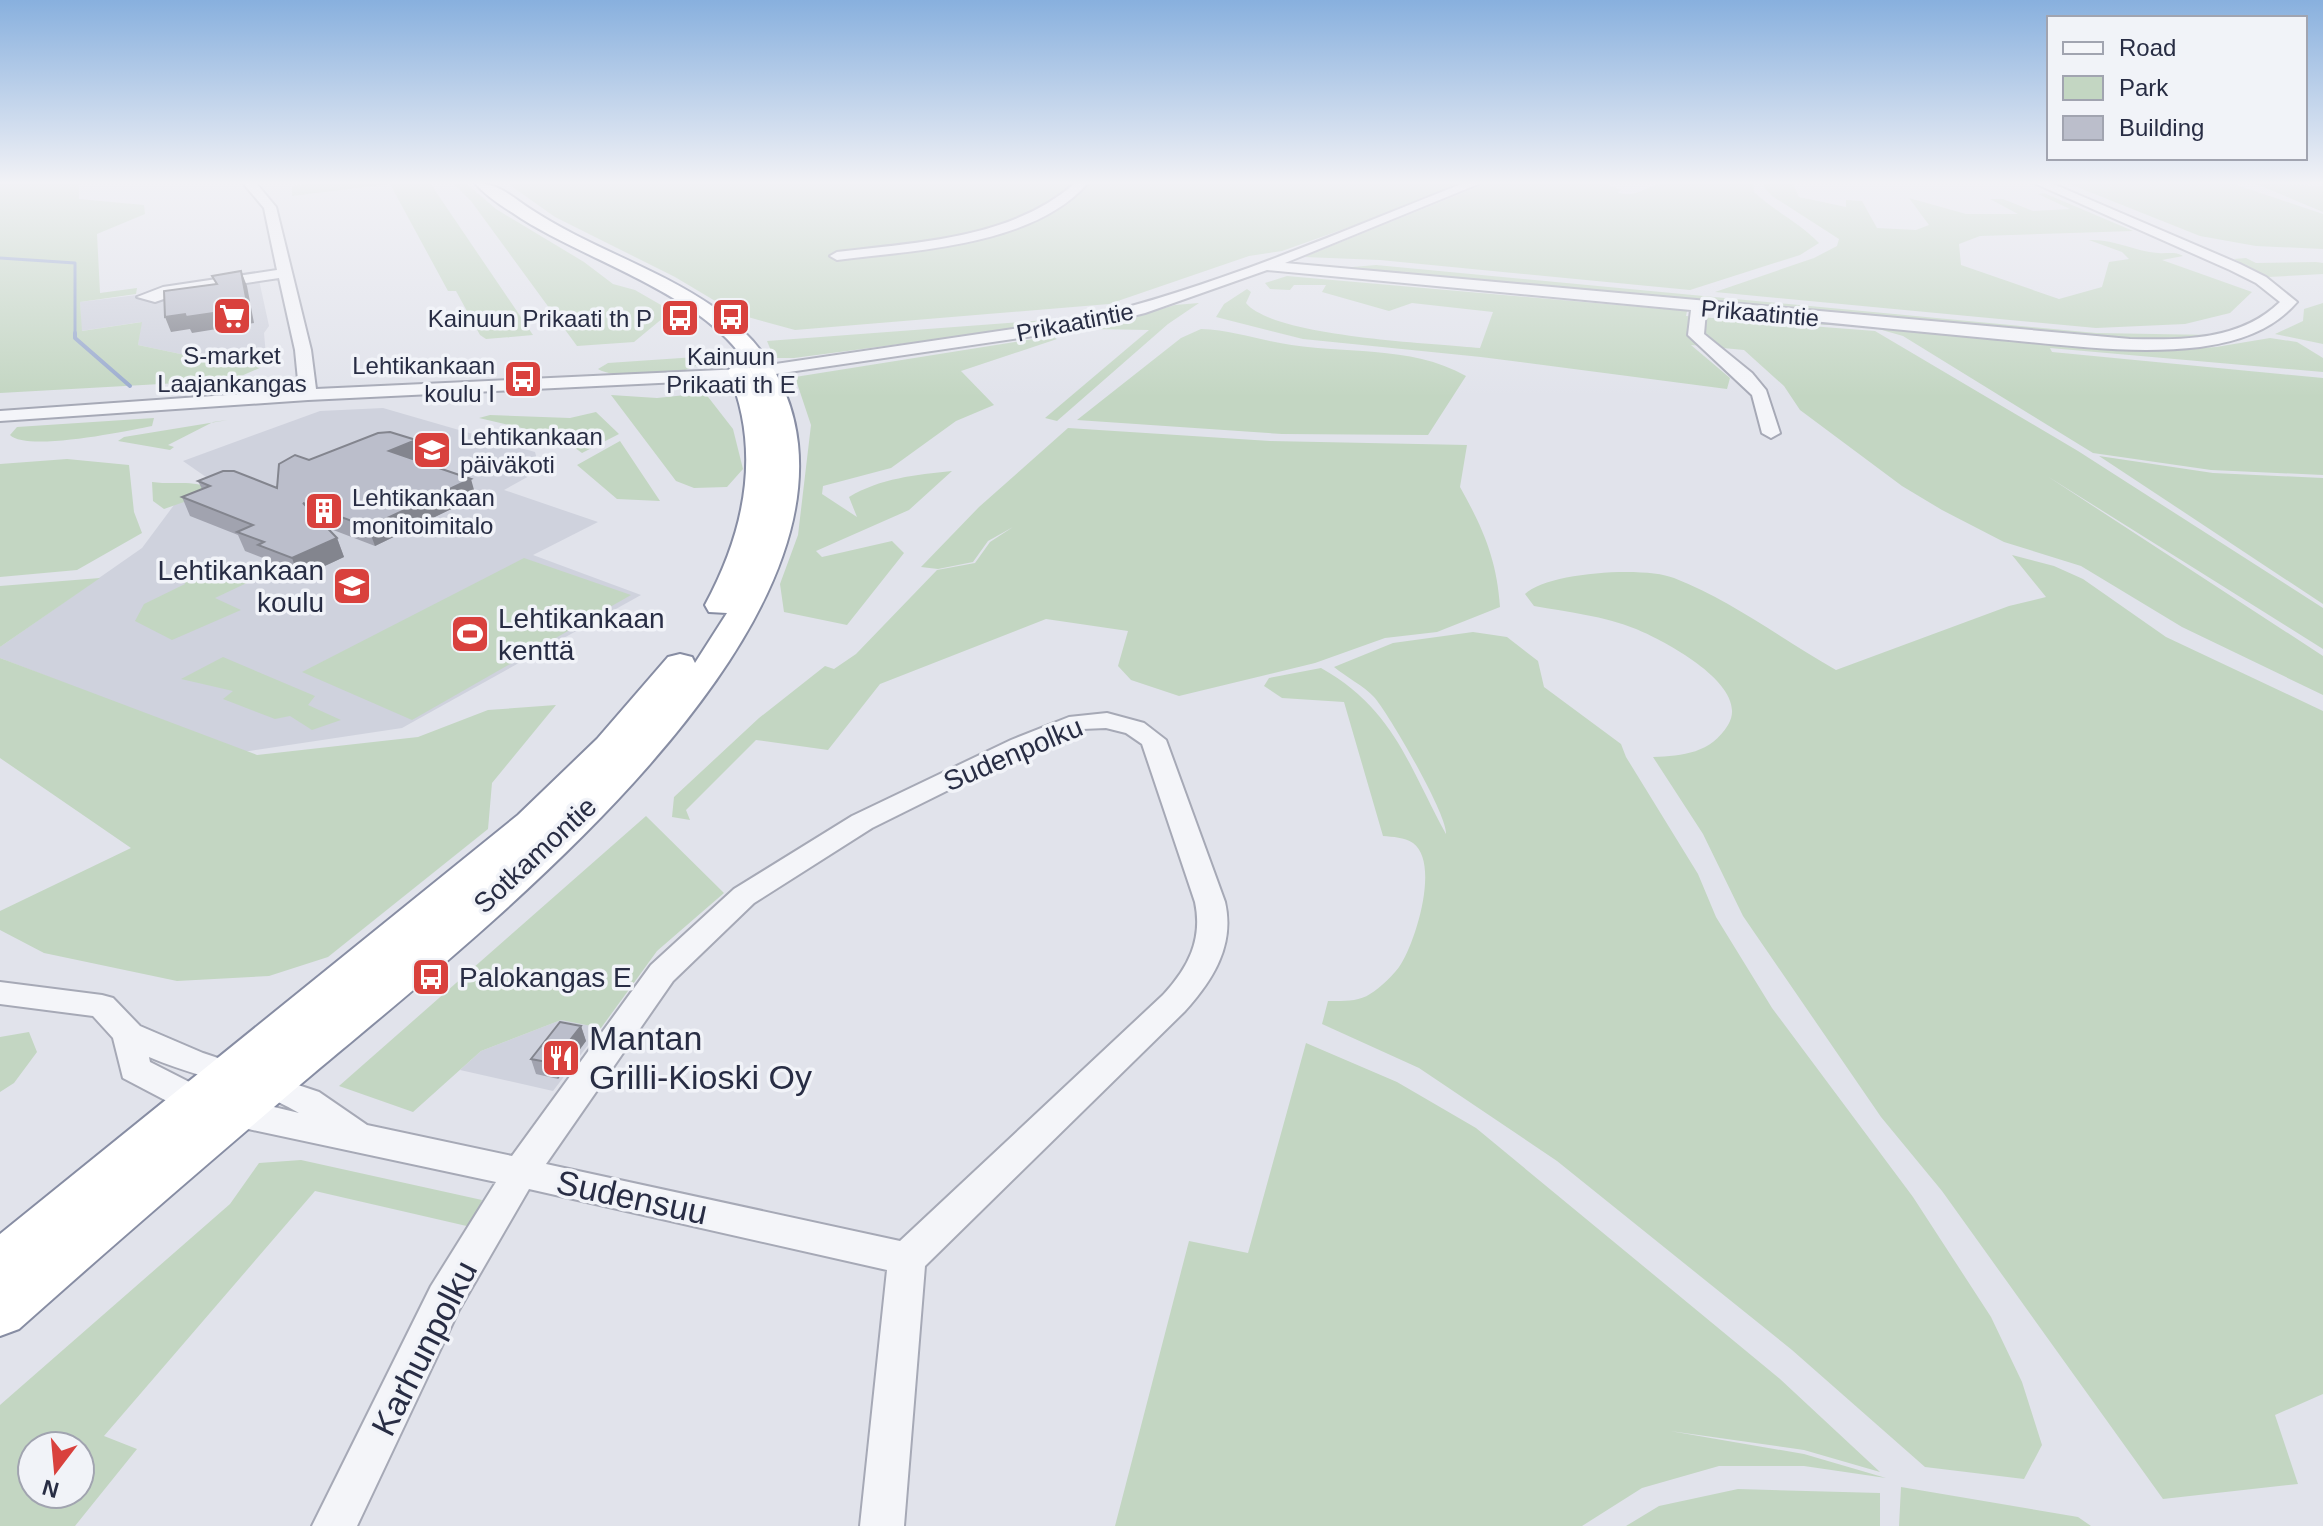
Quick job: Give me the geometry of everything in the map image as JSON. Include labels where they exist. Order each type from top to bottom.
[{"type":"highway","name":"Sotkamontie","points":[[0,1312],[502,887],[644,750],[727,639],[767,564],[782,509],[787,434],[783,413],[754,373],[667,291],[598,254]]},
{"type":"highway","name":"Sotkamontie","points":[[0,1265],[253,1100],[559,797],[665,684],[700,636],[740,563],[759,486],[754,373]]},
{"type":"street","points":[[281,254],[305,362],[308,395]]},
{"type":"street","points":[[837,256],[850,254]]},
{"type":"street","points":[[1266,266],[1296,254]]},
{"type":"street","name":"Prikaatintie","points":[[623,382],[754,373],[1081,324],[1140,310],[1266,266],[1699,308],[2085,342],[2161,345],[2209,341],[2246,331],[2268,321],[2289,302],[2261,280],[2205,254]]},
{"type":"street","points":[[180,288],[286,273]]},
{"type":"street","points":[[1699,308],[1696,335],[1746,377],[1760,394],[1771,433]]},
{"type":"street","points":[[0,416],[308,395],[623,382],[718,387],[756,411]]},
{"type":"street","name":"Sudenpolku","points":[[520,1173],[662,973],[744,896],[862,822],[1020,745],[1078,722],[1107,720],[1135,728],[1153,740],[1210,902],[1214,920],[1208,955],[1194,981],[1174,1003],[907,1259]]},
{"type":"street","points":[[0,1011],[15,994],[102,1006],[129,1034],[195,1063],[253,1100]]},
{"type":"street","points":[[129,1034],[135,1069],[164,1089],[253,1100]]},
{"type":"street","name":"Sudensuu","points":[[253,1100],[356,1136],[907,1259]]},
{"type":"street","name":"Karhunpolku","points":[[334,1526],[445,1298],[520,1173]]},
{"type":"street","points":[[882,1526],[907,1259]]},
{"type":"shaded area","points":[[259,280],[269,326],[264,333],[266,356],[253,361],[223,363],[138,345],[141,322],[81,331],[80,302]]},
{"type":"shaded area","name":"Lehtikankaan koulu","points":[[383,408],[535,452],[540,470],[504,490],[598,522],[533,555],[641,595],[402,728],[242,752],[0,658],[0,647],[142,548],[174,505],[216,484],[183,461],[320,411]]},
{"type":"shaded area","points":[[561,1020],[601,1028],[553,1091],[460,1070],[481,1051]]},
{"type":"green space","points":[[0,254],[98,254],[100,293],[137,288],[136,294],[80,302],[82,331],[142,322],[138,345],[223,363],[266,356],[271,363],[232,380],[0,393]]},
{"type":"green space","points":[[428,254],[478,254],[533,335],[486,339],[480,335],[456,291],[448,291]]},
{"type":"green space","points":[[510,254],[571,254],[613,284],[635,290],[661,305],[663,318],[634,342],[577,346]]},
{"type":"green space","points":[[629,254],[1261,254],[1109,304],[795,330],[737,314]]},
{"type":"green space","points":[[1311,254],[1801,254],[1690,290],[1380,260],[1304,257]]},
{"type":"green space","points":[[1821,254],[1960,254],[1961,265],[2059,299],[2102,287],[2109,262],[2129,259],[2124,254],[2180,254],[2183,256],[2162,260],[2252,292],[2230,313],[2185,324],[2096,328],[1715,292]]},
{"type":"green space","points":[[2246,258],[2256,263],[2323,263],[2323,274],[2268,277],[2234,259]]},
{"type":"green space","points":[[1376,265],[2096,333],[2213,335],[2139,340],[1329,269]]},
{"type":"green space","points":[[1287,276],[1687,311],[1686,316],[1739,320],[1736,316],[1858,326],[1770,323],[1875,331],[2078,451],[2323,608],[2323,649],[2047,476],[2323,656],[2323,695],[2182,627],[2081,566],[2004,542],[1942,510],[1902,486],[1800,410],[1784,386],[1744,350],[1691,345],[1730,378],[1727,389],[1481,357],[1303,339],[1216,317],[1224,304],[1247,289],[1251,292],[1246,303],[1262,314],[1288,324],[1392,341],[1480,348],[1493,312],[1412,303],[1389,311],[1322,292],[1326,285],[1294,285],[1290,290],[1270,289],[1265,283]]},
{"type":"green space","points":[[1199,303],[1168,324],[1057,421],[1045,418],[1149,330],[1091,329],[1175,305]]},
{"type":"green space","points":[[2323,303],[2323,344],[2275,334],[2303,321],[2304,309]]},
{"type":"green space","points":[[1132,306],[1082,320],[794,358],[774,358],[767,341],[1074,318]]},
{"type":"green space","points":[[1875,328],[2150,351],[2216,347],[2270,338],[2297,342],[2323,358],[2323,372],[2050,348],[2052,352],[2323,378],[2323,475],[2211,470],[2093,453],[1903,336]]},
{"type":"green space","points":[[1201,329],[1303,347],[1422,359],[1466,376],[1428,435],[1282,434],[1077,420],[1181,338]]},
{"type":"green space","points":[[1052,336],[1057,339],[961,371],[994,405],[956,421],[891,468],[823,486],[822,494],[857,517],[849,497],[873,485],[952,471],[909,510],[816,551],[822,557],[892,541],[904,553],[847,625],[784,612],[780,584],[798,535],[811,425],[795,377]]},
{"type":"green space","points":[[696,357],[702,362],[693,367],[651,376],[620,375],[598,369],[608,363]]},
{"type":"green space","points":[[705,393],[733,429],[743,469],[727,487],[694,488],[676,481],[611,395],[657,398]]},
{"type":"green space","points":[[596,412],[619,434],[582,453],[560,437],[479,418],[490,415],[570,418]]},
{"type":"green space","points":[[154,418],[152,426],[78,439],[36,441],[20,440],[10,435],[17,427]]},
{"type":"green space","points":[[212,423],[168,445],[174,447],[170,450],[118,441],[124,437]]},
{"type":"green space","points":[[1068,428],[1270,441],[1467,445],[1460,487],[1488,545],[1500,607],[1437,632],[1385,638],[1315,663],[1179,696],[1131,680],[1118,666],[1128,631],[1046,619],[880,684],[828,750],[756,740],[686,810],[690,820],[672,817],[674,797],[759,718],[825,666],[834,669],[856,654],[937,570],[975,563],[990,542],[1013,527],[988,541],[973,562],[938,569],[921,567],[979,507]]},
{"type":"green space","points":[[620,441],[660,501],[617,499],[577,465]]},
{"type":"green space","points":[[2099,456],[2213,473],[2323,478],[2323,604]]},
{"type":"green space","points":[[67,459],[129,465],[134,512],[142,533],[77,570],[0,577],[0,464]]},
{"type":"green space","points":[[152,482],[189,483],[210,488],[201,496],[164,509],[153,501]]},
{"type":"green space","points":[[2012,555],[2054,566],[2083,579],[2166,637],[2323,711],[2323,1394],[2275,1415],[2298,1484],[2163,1499],[1942,1191],[1881,1117],[1743,916],[1703,834],[1653,757],[1685,754],[1713,742],[1728,725],[1732,710],[1728,695],[1701,666],[1649,635],[1611,621],[1534,606],[1525,594],[1553,581],[1574,576],[1620,572],[1660,574],[1716,597],[1836,670],[2009,606],[2046,597]]},
{"type":"green space","name":"Lehtikankaan kenttä","points":[[524,558],[631,595],[412,720],[302,672]]},
{"type":"green space","points":[[230,570],[251,581],[215,598],[241,610],[172,640],[135,621],[144,604],[185,584],[184,580]]},
{"type":"green space","points":[[100,578],[0,647],[0,586]]},
{"type":"green space","points":[[1473,632],[1507,637],[1538,661],[1544,687],[1621,744],[1698,874],[1716,917],[1772,1008],[1913,1197],[1991,1317],[2022,1382],[2042,1445],[2024,1479],[1925,1467],[1792,1350],[1557,1161],[1419,1068],[1322,1024],[1328,1001],[1365,997],[1383,985],[1401,964],[1419,920],[1425,867],[1421,853],[1413,843],[1383,836],[1344,702],[1282,698],[1264,686],[1269,678],[1321,668],[1346,684],[1383,720],[1397,740],[1446,834],[1428,787],[1381,707],[1370,693],[1334,667],[1393,643]]},
{"type":"green space","points":[[223,657],[315,696],[308,705],[341,720],[312,730],[290,716],[275,719],[223,699],[233,691],[181,679]]},
{"type":"green space","points":[[0,658],[257,755],[418,737],[488,710],[556,705],[492,783],[488,829],[328,957],[269,976],[177,981],[44,953],[0,930],[0,911],[131,848],[0,758]]},
{"type":"green space","points":[[646,816],[724,893],[657,951],[601,1028],[561,1020],[481,1051],[413,1112],[339,1086]]},
{"type":"green space","points":[[29,1032],[37,1052],[14,1083],[0,1092],[0,1037]]},
{"type":"green space","points":[[1306,1043],[1397,1082],[1476,1128],[1780,1379],[1880,1472],[1804,1450],[1670,1431],[1804,1454],[1886,1478],[1804,1466],[1719,1466],[1642,1488],[1582,1526],[1115,1526],[1189,1241],[1248,1253]]},
{"type":"green space","points":[[301,1160],[482,1200],[471,1227],[315,1191],[104,1436],[137,1449],[96,1500],[96,1430],[16,1430],[16,1510],[88,1510],[75,1526],[0,1526],[0,1405],[230,1204],[259,1163]]},
{"type":"green space","points":[[1901,1487],[2078,1517],[2091,1526],[1899,1526]]},
{"type":"green space","points":[[1738,1489],[1880,1493],[1880,1526],[1626,1526],[1659,1506]]},
{"type":"building","points":[[241,271],[248,308],[165,317],[164,291],[217,284],[212,276]]},
{"type":"building","name":"Lehtikankaan monitoimitalo","points":[[390,432],[416,440],[389,451],[471,479],[368,527],[303,503],[337,538],[292,558],[258,545],[264,542],[237,532],[253,525],[182,497],[210,486],[198,481],[223,471],[234,471],[277,488],[279,464],[295,455],[309,460],[378,433]]},
{"type":"building","points":[[560,1022],[581,1026],[552,1063],[531,1059]]},
{"type":"waterway","points":[[0,258],[75,263],[75,338],[130,386]]},
{"type":"place","name":"S-market Laajankangas","points":[[232,316]]},
{"type":"place","name":"Kainuun Prikaati th E","points":[[731,317]]},
{"type":"place","name":"Kainuun Prikaati th P","points":[[680,318]]},
{"type":"place","name":"Lehtikankaan koulu I","points":[[523,379]]},
{"type":"place","name":"Lehtikankaan päiväkoti","points":[[432,450]]},
{"type":"place","name":"Lehtikankaan monitoimitalo","points":[[324,511]]},
{"type":"place","name":"Lehtikankaan koulu","points":[[352,586]]},
{"type":"place","name":"Lehtikankaan kenttä","points":[[470,634]]},
{"type":"place","name":"Palokangas E","points":[[431,977]]},
{"type":"place","name":"Mantan Grilli-Kioski Oy","points":[[561,1058]]}]
